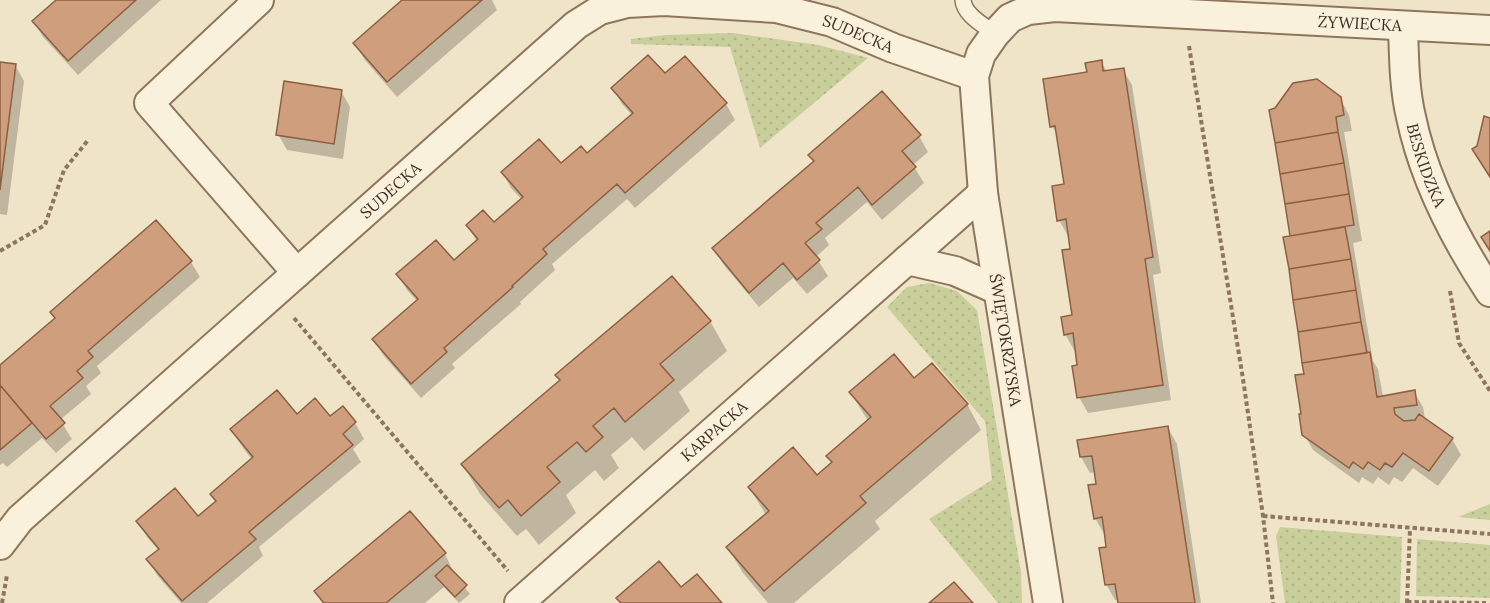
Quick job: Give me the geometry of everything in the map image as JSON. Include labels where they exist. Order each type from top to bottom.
[{"type":"street","points":[[258,0],[149,103],[297,273]]},
{"type":"street","name":"SUDECKA","points":[[0,545],[20,519],[576,26],[600,10],[627,3],[664,2],[776,9],[795,7],[893,48],[974,76]]},
{"type":"street","points":[[974,76],[981,54],[995,34],[1010,18],[1028,10],[1046,8],[1188,14],[1229,8]]},
{"type":"street","name":"ŻYWIECKA","points":[[1229,8],[1403,26],[1490,30]]},
{"type":"street","name":"BESKIDZKA","points":[[1403,26],[1405,72],[1411,117],[1422,159],[1448,221],[1490,292]]},
{"type":"street","name":"ŚWIĘTOKRZYSKA","points":[[974,76],[983,193],[1048,603]]},
{"type":"street","name":"KARPACKA","points":[[524,599],[983,193]]},
{"type":"street","points":[[907,260],[955,271],[998,290]]},
{"type":"lane","points":[[963,0],[963,6],[968,13],[995,34]]},
{"type":"path","points":[[1188,14],[1189,53],[1263,516],[1273,603]]},
{"type":"path","points":[[0,251],[45,225],[64,170],[89,139]]},
{"type":"path","points":[[274,294],[524,599]]},
{"type":"path","points":[[1263,516],[1490,534]]},
{"type":"path","points":[[1410,529],[1407,603],[1486,603]]},
{"type":"green space","points":[[733,33],[818,45],[868,58],[760,148],[730,47],[631,44],[631,39],[665,35]]},
{"type":"green space","points":[[929,283],[957,291],[977,310],[1021,572],[1022,603],[998,603],[929,519],[992,480],[985,421],[887,307],[907,287]]},
{"type":"green space","points":[[1490,504],[1490,520],[1458,517]]},
{"type":"green space","points":[[1280,527],[1402,537],[1400,603],[1285,603],[1276,536]]},
{"type":"green space","points":[[1417,539],[1490,545],[1490,598],[1416,596]]},
{"type":"building","points":[[56,0],[136,0],[68,61],[32,21]]},
{"type":"building","points":[[402,0],[482,0],[387,82],[353,43]]},
{"type":"building","points":[[648,55],[665,73],[685,56],[727,103],[625,193],[617,184],[543,249],[547,254],[444,348],[447,352],[411,384],[372,339],[418,299],[396,274],[436,240],[454,260],[478,239],[466,225],[483,210],[494,222],[523,197],[501,172],[539,139],[561,163],[581,146],[587,153],[633,113],[611,88]]},
{"type":"building","points":[[1102,60],[1103,71],[1124,68],[1153,257],[1145,259],[1163,385],[1077,398],[1072,366],[1077,365],[1073,333],[1064,335],[1061,317],[1072,315],[1062,250],[1070,249],[1066,219],[1057,221],[1052,186],[1064,184],[1055,126],[1050,127],[1043,79],[1087,72],[1085,63]]},
{"type":"building","points":[[0,62],[16,64],[0,190]]},
{"type":"building","points":[[1317,79],[1341,97],[1344,115],[1336,117],[1338,132],[1275,143],[1269,110],[1275,108],[1293,83]]},
{"type":"building","points":[[284,81],[342,90],[334,144],[276,135]]},
{"type":"building","points":[[882,91],[921,135],[902,151],[916,167],[872,205],[858,187],[816,223],[822,229],[805,243],[820,260],[797,280],[783,263],[749,293],[712,248],[814,161],[808,155]]},
{"type":"building","points":[[1484,116],[1490,118],[1490,177],[1472,149],[1477,146]]},
{"type":"building","points":[[1338,132],[1344,163],[1280,174],[1275,143]]},
{"type":"building","points":[[1344,163],[1349,194],[1285,204],[1280,174]]},
{"type":"building","points":[[1349,194],[1354,225],[1290,236],[1285,204]]},
{"type":"building","points":[[156,220],[192,261],[88,351],[93,357],[77,371],[83,378],[50,406],[65,423],[46,439],[0,385],[0,365],[55,318],[50,312]]},
{"type":"building","points":[[1345,227],[1351,259],[1289,269],[1283,237]]},
{"type":"building","points":[[1490,231],[1490,251],[1481,237]]},
{"type":"building","points":[[1351,259],[1356,290],[1293,300],[1289,269]]},
{"type":"building","points":[[672,276],[711,321],[660,364],[674,380],[625,422],[614,408],[593,426],[603,437],[586,452],[577,442],[547,467],[560,482],[521,516],[508,500],[499,508],[461,464],[560,380],[555,375]]},
{"type":"building","points":[[1356,290],[1361,322],[1298,332],[1293,300]]},
{"type":"building","points":[[1361,322],[1367,353],[1302,363],[1298,332]]},
{"type":"building","points":[[1370,352],[1377,397],[1415,390],[1417,405],[1394,408],[1395,414],[1404,421],[1415,420],[1419,414],[1453,438],[1429,471],[1403,453],[1392,467],[1385,463],[1380,470],[1368,462],[1363,469],[1353,462],[1349,468],[1302,435],[1295,375],[1304,374],[1302,363]]},
{"type":"building","points":[[894,354],[914,378],[932,363],[968,404],[860,496],[866,503],[764,591],[726,547],[769,511],[748,487],[793,447],[817,475],[832,462],[826,456],[871,417],[849,392]]},
{"type":"building","points":[[0,385],[32,423],[0,450]]},
{"type":"building","points":[[277,390],[297,414],[315,398],[330,416],[343,406],[356,422],[343,434],[353,445],[249,532],[256,539],[182,601],[146,559],[159,549],[136,521],[175,488],[198,516],[216,501],[210,494],[253,457],[230,429]]},
{"type":"building","points":[[1168,426],[1195,603],[1118,603],[1115,584],[1105,585],[1099,548],[1106,547],[1102,517],[1094,519],[1088,485],[1096,484],[1092,456],[1080,457],[1077,440]]},
{"type":"building","points":[[410,511],[446,553],[386,603],[324,603],[314,591]]},
{"type":"building","points":[[659,561],[681,587],[697,574],[722,603],[621,603],[616,598]]},
{"type":"building","points":[[447,565],[467,585],[455,597],[435,576]]},
{"type":"building","points":[[954,582],[973,603],[929,603]]}]
